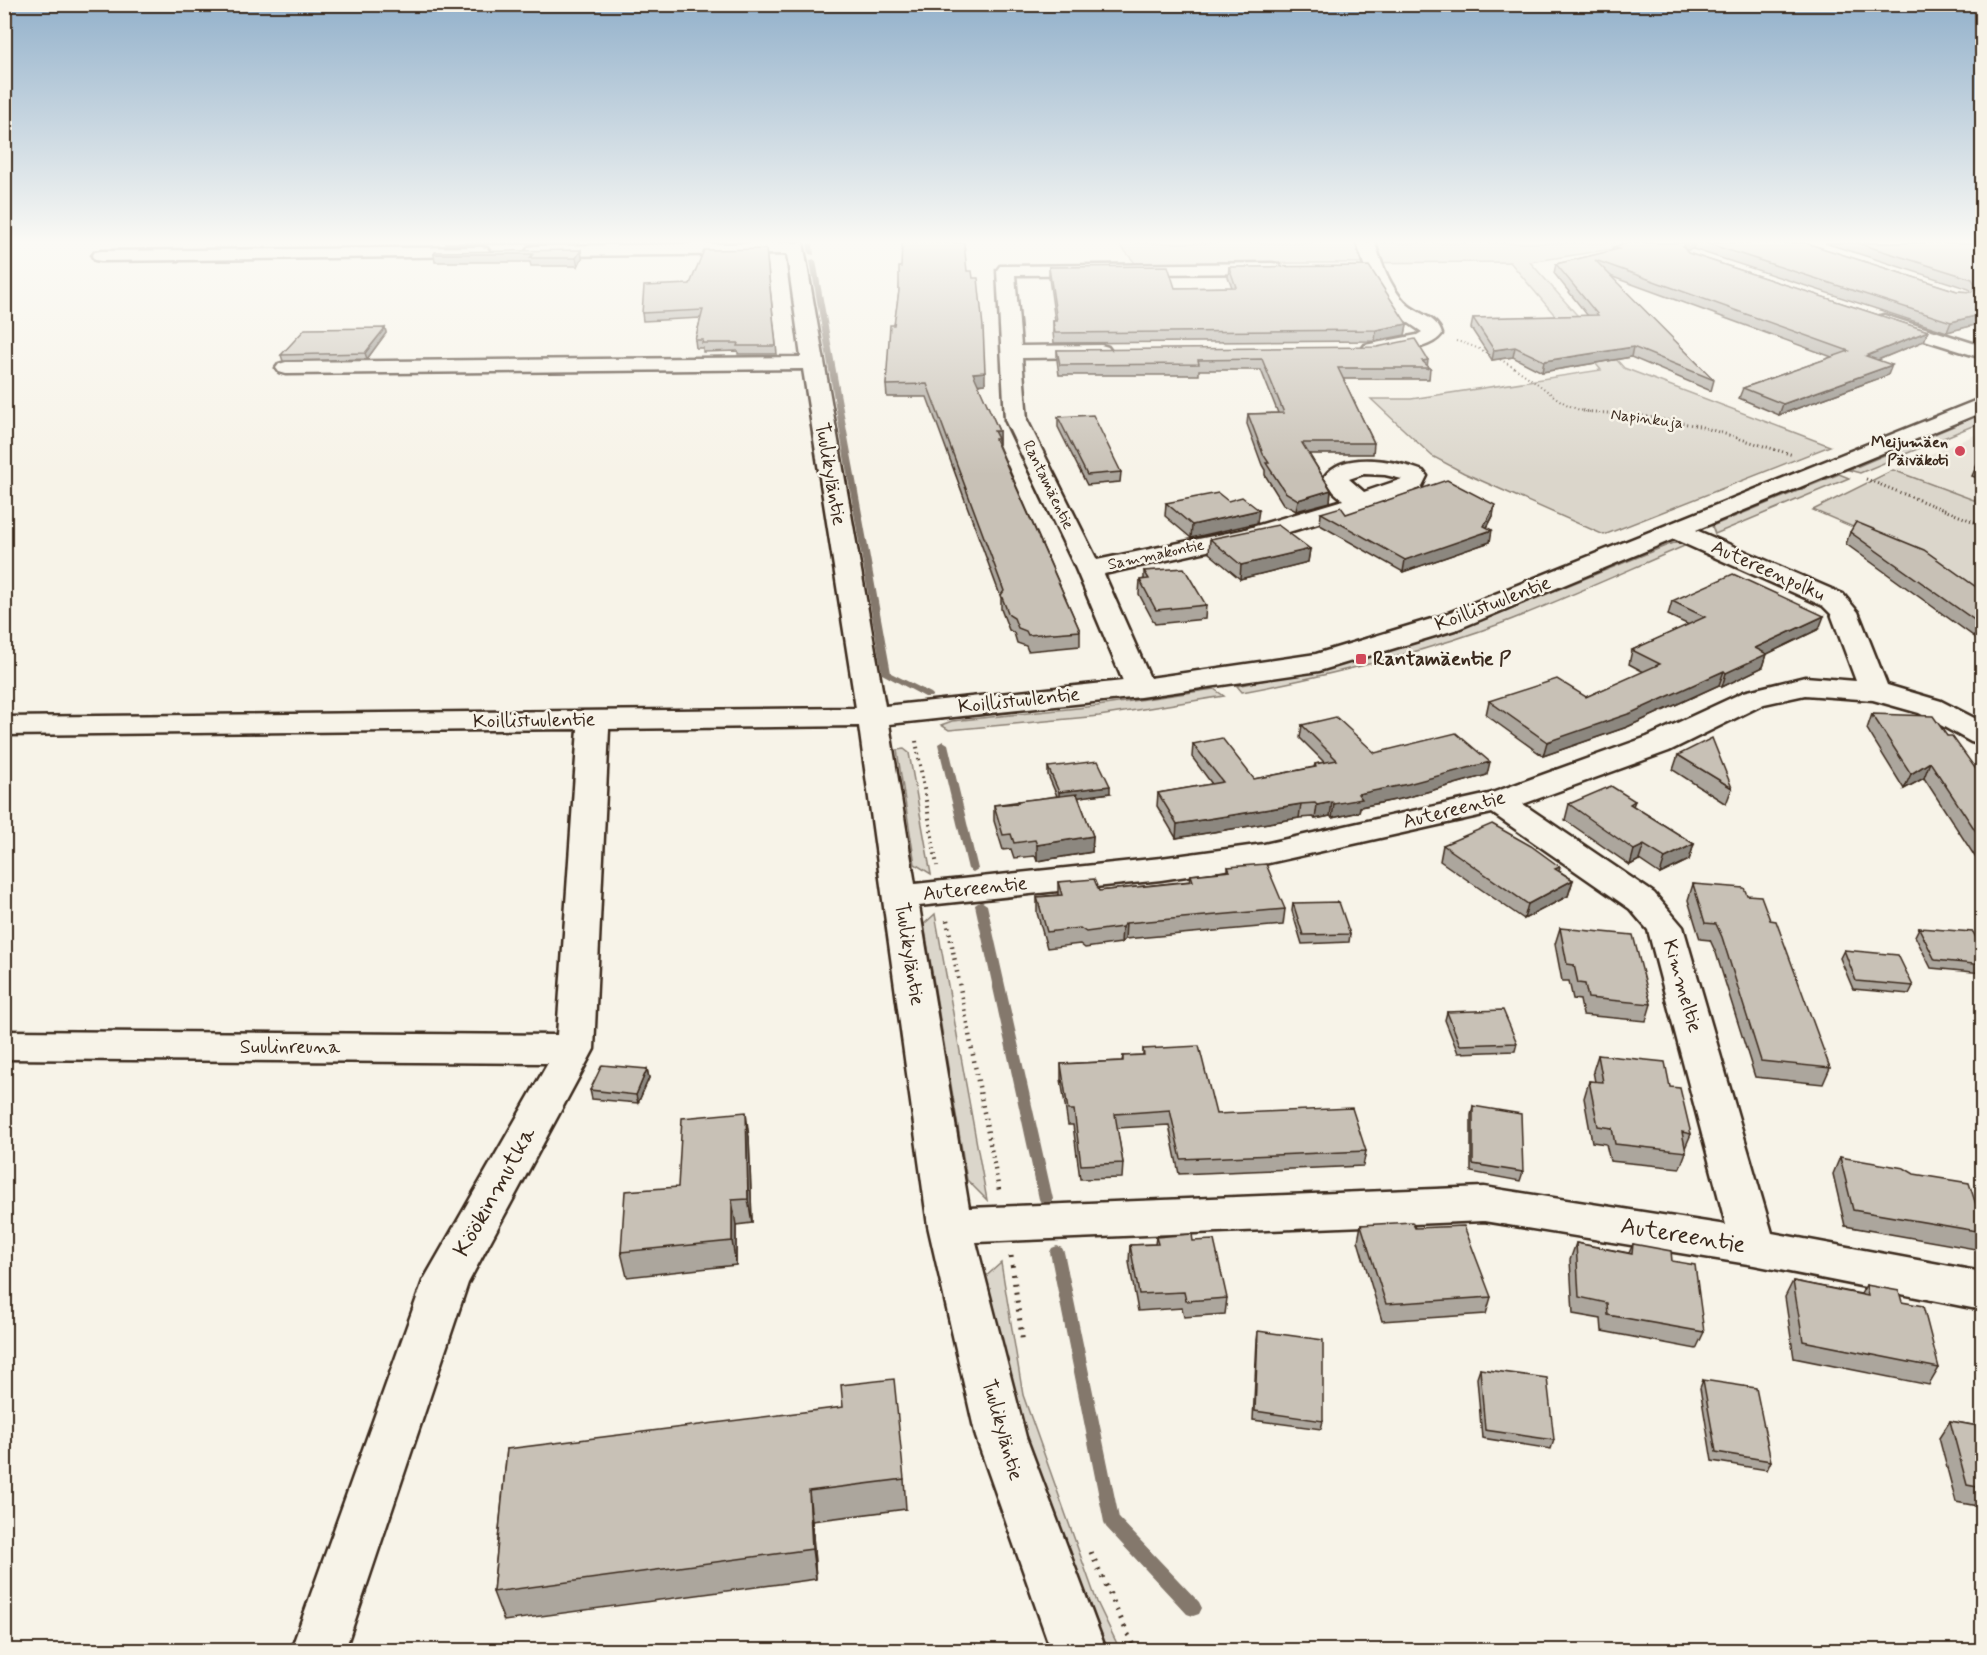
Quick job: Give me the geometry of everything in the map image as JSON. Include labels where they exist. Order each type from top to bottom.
[{"type":"street","name":"Tuulikyläntie","points":[[805,320],[900,897],[950,1226],[1001,1437],[1078,1650]]},
{"type":"street","name":"Rantamäentie","points":[[1010,320],[1016,420],[1089,569],[1140,688]]},
{"type":"street","points":[[1352,349],[1375,349],[1423,340],[1432,334],[1430,327],[1419,320]]},
{"type":"street","points":[[1881,320],[1983,352]]},
{"type":"street","points":[[1013,352],[1125,351]]},
{"type":"street","points":[[286,368],[812,363]]},
{"type":"street","name":"Koillistuulentie","points":[[4,726],[871,717],[1140,688],[1319,662],[1448,623],[1983,404]]},
{"type":"street","name":"Sammakontie","points":[[1089,569],[1220,542],[1294,523],[1361,502]]},
{"type":"street","name":"Autereenpolku","points":[[1677,531],[1833,600],[1844,612],[1875,691]]},
{"type":"street","name":"Autereentie","points":[[900,897],[1161,869],[1264,854],[1498,801],[1658,744],[1754,699],[1805,686],[1875,691],[1930,707],[1983,736]]},
{"type":"street","name":"Köökinmutka","points":[[318,1650],[446,1281],[575,1049],[594,720]]},
{"type":"street","name":"Kimmeltie","points":[[1498,801],[1642,901],[1665,927],[1754,1247]]},
{"type":"street","name":"Suulinreuna","points":[[4,1045],[575,1049]]},
{"type":"street","name":"Autereentie","points":[[950,1226],[1484,1203],[1754,1247],[1983,1291]]},
{"type":"path","name":"Napinkuja","points":[[1432,334],[1468,344],[1528,377],[1567,405],[1586,412],[1642,416],[1699,426],[1828,466],[1902,492],[1983,525]]},
{"type":"shaded area","points":[[1559,320],[1582,320],[1624,368],[1830,446],[1604,535],[1464,473],[1432,456],[1371,399],[1411,399],[1601,370]]},
{"type":"shaded area","points":[[1982,414],[1982,422],[1860,473],[1849,470]]},
{"type":"shaded area","name":"Meijumäen Päiväkoti","points":[[1982,432],[1982,503],[1893,470]]},
{"type":"shaded area","points":[[1893,470],[1982,503],[1982,592],[1907,550],[1813,510]]},
{"type":"shaded area","points":[[1839,474],[1849,478],[1715,534],[1712,526]]},
{"type":"shaded area","points":[[1673,543],[1689,544],[1505,622],[1441,644],[1375,663],[1242,692],[1237,686],[1359,658],[1462,627]]},
{"type":"shaded area","points":[[1214,689],[1224,696],[1099,716],[949,730],[941,725],[952,721],[1097,706]]},
{"type":"shaded area","points":[[904,749],[909,753],[931,874],[915,864],[897,750]]},
{"type":"shaded area","points":[[935,914],[987,1200],[967,1180],[924,924]]},
{"type":"shaded area","points":[[1001,1263],[1023,1395],[1097,1602],[1120,1650],[1096,1650],[1067,1586],[1004,1394],[983,1279]]},
{"type":"building","points":[[700,320],[773,320],[776,346],[737,346],[738,343],[702,343],[703,340],[695,340]]},
{"type":"building","points":[[895,320],[982,320],[985,372],[973,373],[999,431],[994,431],[998,439],[995,439],[1080,631],[1028,635],[1026,631],[1018,628],[1014,618],[1009,615],[1001,595],[1004,591],[927,384],[886,385],[890,325],[894,325]]},
{"type":"building","points":[[1405,320],[1407,324],[1376,330],[1055,333],[1053,321]]},
{"type":"building","points":[[1474,320],[1655,320],[1714,380],[1633,347],[1544,361],[1515,347],[1494,350]]},
{"type":"building","points":[[1763,320],[1895,320],[1928,331],[1866,356],[1892,365],[1783,404],[1743,388],[1849,351]]},
{"type":"building","points":[[385,328],[365,353],[281,355],[305,329]]},
{"type":"building","points":[[1415,339],[1428,360],[1422,361],[1430,368],[1338,368],[1374,443],[1302,443],[1331,490],[1298,500],[1285,492],[1266,463],[1269,463],[1263,454],[1248,414],[1284,413],[1262,359],[1198,360],[1199,364],[1060,365],[1057,350],[1377,347]]},
{"type":"building","points":[[1093,415],[1121,472],[1087,475],[1058,417]]},
{"type":"building","points":[[1447,480],[1495,505],[1484,526],[1492,530],[1405,560],[1321,513],[1341,507],[1346,514]]},
{"type":"building","points":[[1218,493],[1228,501],[1242,497],[1259,510],[1192,525],[1166,503]]},
{"type":"building","points":[[1856,522],[1924,550],[1983,592],[1983,626],[1850,532]]},
{"type":"building","points":[[1278,525],[1310,549],[1241,565],[1210,539]]},
{"type":"building","points":[[1184,568],[1206,605],[1156,610],[1140,580],[1149,579],[1144,571]]},
{"type":"building","points":[[1733,574],[1824,616],[1755,648],[1767,654],[1726,673],[1724,671],[1631,713],[1547,742],[1489,701],[1557,679],[1586,697],[1660,664],[1632,650],[1705,617],[1672,601]]},
{"type":"building","points":[[1872,714],[1933,716],[1947,736],[1952,736],[1983,779],[1983,842],[1930,762],[1911,774]]},
{"type":"building","points":[[1336,717],[1375,753],[1456,733],[1490,762],[1408,784],[1358,794],[1362,799],[1334,804],[1332,802],[1317,805],[1315,803],[1301,804],[1177,824],[1158,793],[1223,782],[1193,744],[1222,738],[1254,779],[1316,767],[1315,764],[1337,760],[1302,725]]},
{"type":"building","points":[[1712,738],[1732,788],[1678,755]]},
{"type":"building","points":[[1098,761],[1110,786],[1059,792],[1048,767]]},
{"type":"building","points":[[1611,786],[1635,801],[1630,804],[1694,844],[1665,858],[1644,845],[1634,850],[1569,804]]},
{"type":"building","points":[[1077,794],[1093,836],[1037,845],[1035,840],[1014,843],[1011,834],[1003,835],[994,805]]},
{"type":"building","points":[[1492,824],[1531,846],[1560,867],[1555,869],[1573,880],[1528,904],[1443,845]]},
{"type":"building","points":[[1266,864],[1285,909],[1126,923],[1122,927],[1086,932],[1080,928],[1047,932],[1037,897],[1062,895],[1058,882],[1094,879],[1099,891],[1193,881],[1191,875],[1230,871],[1228,867]]},
{"type":"building","points":[[1693,884],[1744,888],[1747,895],[1761,896],[1770,920],[1776,921],[1830,1068],[1761,1061],[1722,937],[1716,924],[1705,923]]},
{"type":"building","points":[[1339,902],[1350,934],[1303,935],[1293,903]]},
{"type":"building","points":[[1560,928],[1633,935],[1651,1004],[1588,998],[1585,984],[1578,983],[1574,965],[1567,964]]},
{"type":"building","points":[[1919,928],[1973,932],[1983,951],[1983,965],[1935,960]]},
{"type":"building","points":[[1844,950],[1898,955],[1913,986],[1856,981]]},
{"type":"building","points":[[1503,1010],[1517,1043],[1460,1045],[1447,1012]]},
{"type":"building","points":[[1199,1046],[1216,1114],[1352,1108],[1366,1151],[1181,1159],[1170,1110],[1115,1114],[1123,1163],[1081,1165],[1074,1110],[1068,1110],[1061,1064],[1123,1061],[1123,1056],[1144,1055],[1143,1049]]},
{"type":"building","points":[[1598,1055],[1665,1062],[1670,1087],[1680,1088],[1691,1134],[1682,1132],[1686,1152],[1615,1144],[1612,1128],[1598,1126],[1589,1081],[1603,1082]]},
{"type":"building","points":[[602,1065],[647,1069],[636,1095],[590,1090]]},
{"type":"building","points":[[1473,1106],[1521,1114],[1523,1172],[1473,1164]]},
{"type":"building","points":[[746,1112],[748,1199],[732,1200],[732,1241],[621,1252],[625,1191],[678,1187],[682,1118]]},
{"type":"building","points":[[1840,1157],[1904,1168],[1914,1174],[1969,1183],[1983,1232],[1853,1210]]},
{"type":"building","points":[[1412,1222],[1415,1228],[1464,1226],[1491,1297],[1386,1304],[1361,1225]]},
{"type":"building","points":[[1192,1234],[1193,1241],[1214,1240],[1227,1298],[1186,1301],[1184,1292],[1139,1294],[1130,1245],[1158,1244],[1156,1237]]},
{"type":"building","points":[[1576,1243],[1632,1254],[1633,1244],[1671,1251],[1672,1261],[1695,1265],[1704,1332],[1608,1315],[1607,1303],[1579,1297]]},
{"type":"building","points":[[1793,1281],[1868,1296],[1866,1285],[1899,1291],[1902,1302],[1923,1306],[1939,1368],[1803,1341]]},
{"type":"building","points":[[1258,1331],[1323,1340],[1323,1421],[1255,1411]]},
{"type":"building","points":[[1480,1369],[1547,1378],[1554,1440],[1485,1430]]},
{"type":"building","points":[[894,1379],[904,1479],[809,1491],[812,1549],[493,1592],[507,1449],[843,1407],[841,1385]]},
{"type":"building","points":[[1703,1380],[1756,1388],[1771,1461],[1716,1452]]},
{"type":"building","points":[[1950,1421],[1983,1427],[1983,1488],[1967,1485]]},
{"type":"waterway","points":[[824,320],[887,674],[928,695]]},
{"type":"waterway","points":[[943,744],[973,869]]},
{"type":"waterway","points":[[981,905],[1046,1199]]},
{"type":"waterway","points":[[1057,1252],[1112,1522],[1193,1608]]},
{"type":"place","name":"Meijumäen Päiväkoti","points":[[1960,451]]},
{"type":"place","name":"Rantamäentie P","points":[[1361,659]]}]
